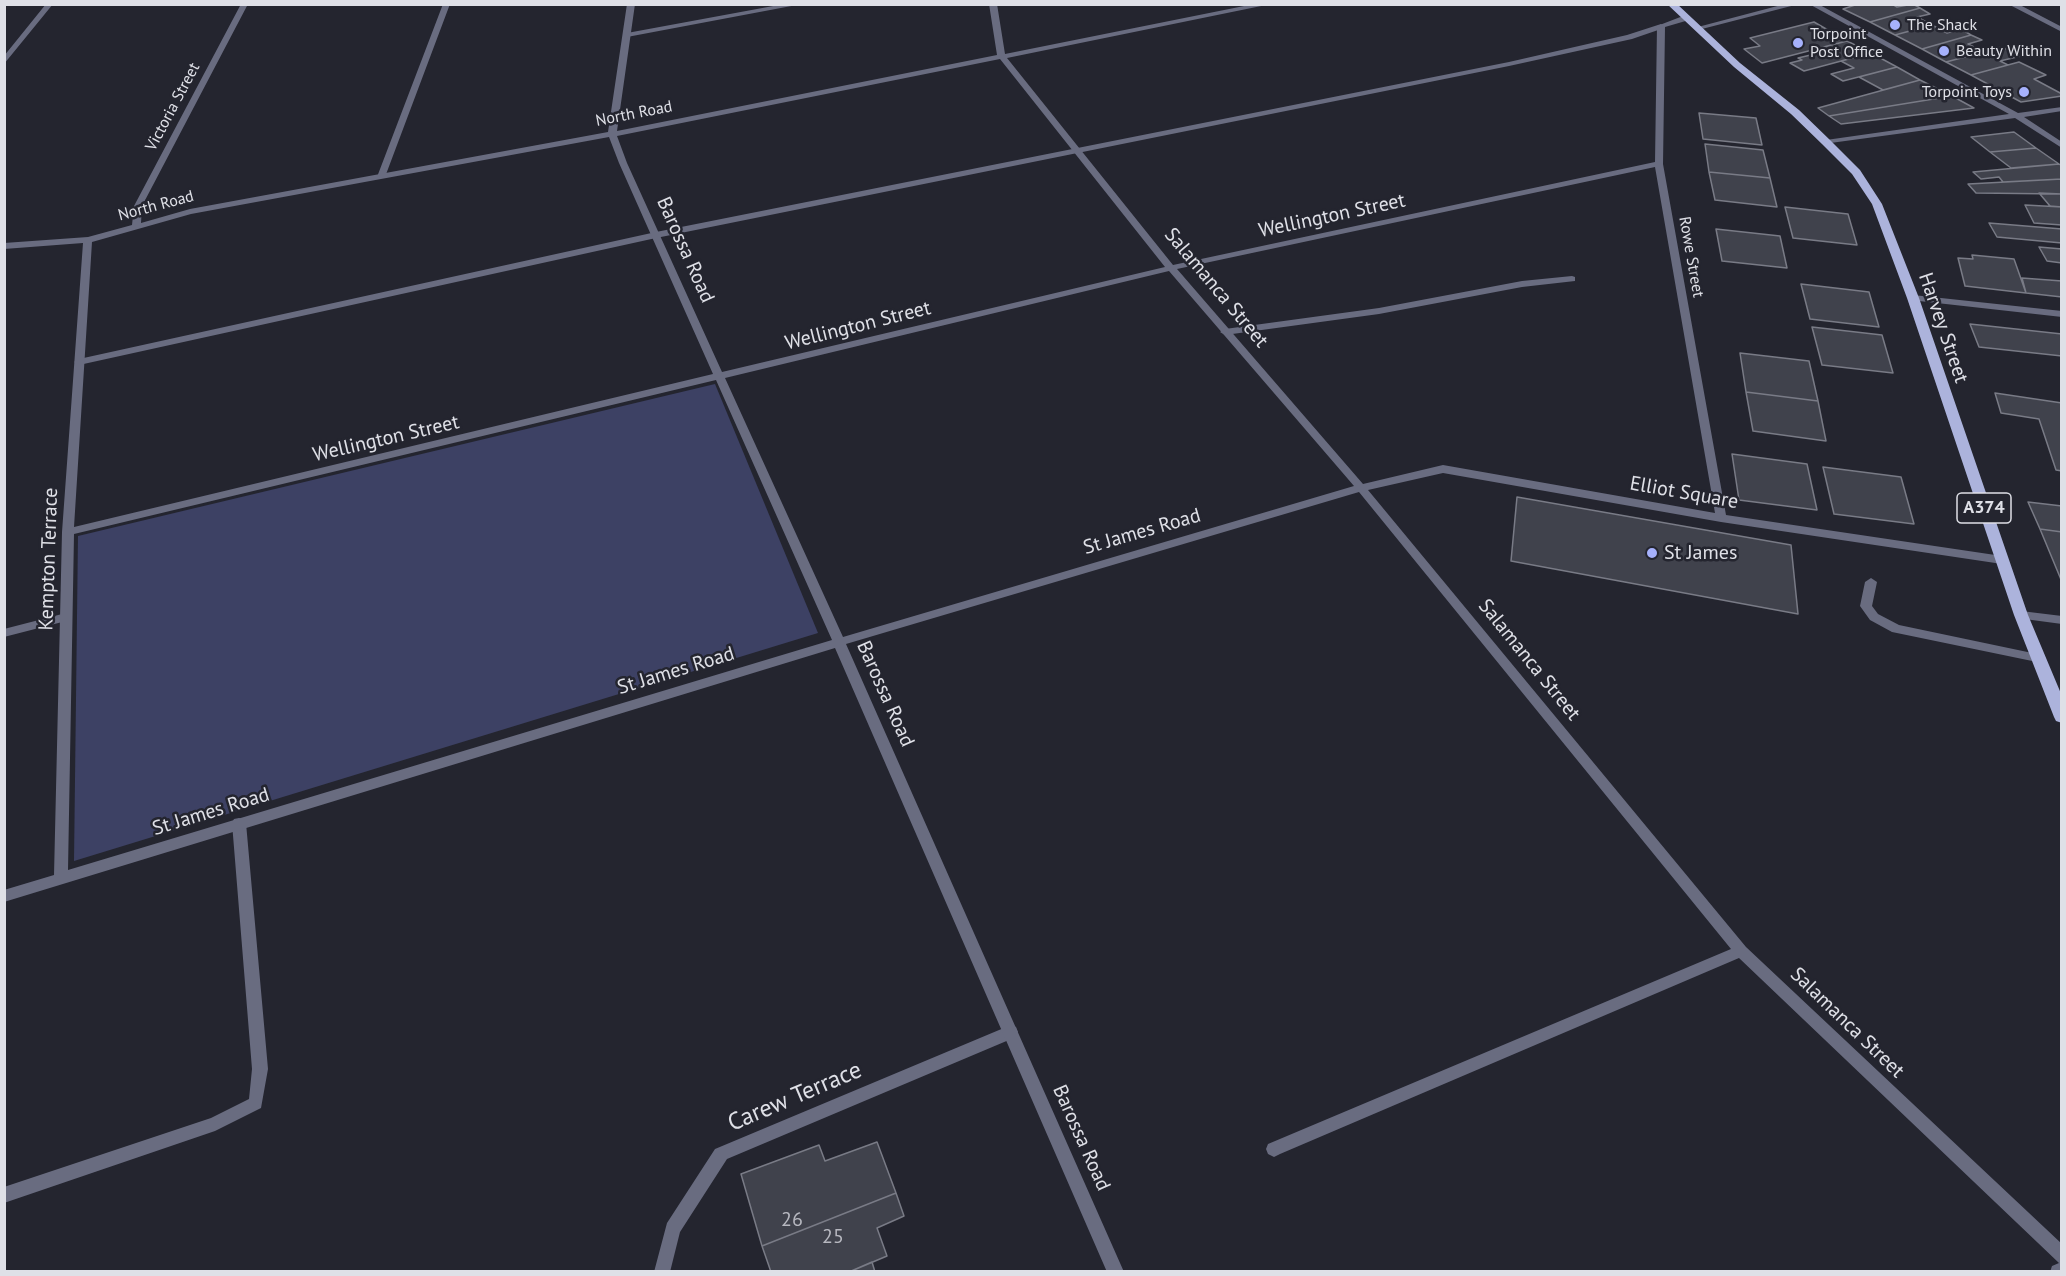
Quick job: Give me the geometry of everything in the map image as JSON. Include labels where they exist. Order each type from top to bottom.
[{"type":"main road","name":"A374","points":[[1671,4],[1686,18]]},
{"type":"main road","name":"Harvey Street","points":[[1686,18],[1737,65],[1795,112],[1826,142],[1856,172],[1877,204],[1913,298],[2021,615],[2061,717]]},
{"type":"street","points":[[4,62],[50,4]]},
{"type":"street","name":"Victoria Street","points":[[136,226],[138,206],[245,4]]},
{"type":"street","points":[[381,177],[447,4]]},
{"type":"street","points":[[612,134],[631,4]]},
{"type":"street","points":[[627,35],[799,4]]},
{"type":"street","points":[[993,4],[1001,56]]},
{"type":"street","name":"North Road","points":[[4,246],[88,240],[190,212],[612,134],[1268,4]]},
{"type":"street","points":[[1698,28],[1796,4]]},
{"type":"street","points":[[1812,4],[2015,114],[2061,146]]},
{"type":"street","points":[[2011,4],[2061,30]]},
{"type":"street","points":[[79,362],[656,235],[1509,64],[1629,37],[1686,18]]},
{"type":"street","name":"Rowe Street","points":[[1661,26],[1659,164],[1720,518]]},
{"type":"street","name":"Salamanca Street","points":[[1001,56],[1171,268],[1361,488],[1742,951],[2061,1256]]},
{"type":"street","points":[[1826,142],[2061,109]]},
{"type":"street","name":"Barossa Road","points":[[612,134],[719,378],[839,642],[1116,1272]]},
{"type":"street","name":"Wellington Street","points":[[68,532],[1171,268],[1659,164]]},
{"type":"street","name":"Kempton Terrace","points":[[61,879],[68,532],[88,240]]},
{"type":"street","points":[[1225,332],[1379,310],[1522,284],[1572,279]]},
{"type":"street","points":[[1913,298],[2061,314]]},
{"type":"street","name":"Elliot Square","points":[[1361,488],[1443,469],[1720,518],[2002,560]]},
{"type":"street","name":"St James Road","points":[[4,896],[839,642],[1361,488]]},
{"type":"street","points":[[1871,582],[1866,606],[1874,617],[1896,629],[2037,658]]},
{"type":"street","points":[[2021,615],[2061,620]]},
{"type":"street","points":[[4,633],[66,617]]},
{"type":"street","points":[[4,1196],[215,1124],[256,1103],[259,1059],[239,823]]},
{"type":"street","points":[[1274,1149],[1742,951]]},
{"type":"street","name":"Carew Terrace","points":[[662,1272],[672,1229],[721,1154],[1011,1032]]},
{"type":"shaded area","points":[[715,384],[818,633],[74,861],[78,536]]},
{"type":"building","points":[[1858,4],[1892,4],[1897,7],[1913,4],[1920,8],[1870,22],[1843,9]]},
{"type":"building","points":[[1920,8],[1930,14],[1917,17],[1932,25],[1895,35],[1870,22]]},
{"type":"building","name":"Torpoint Post Office","points":[[1814,22],[1847,41],[1762,63],[1744,49],[1760,46],[1750,38]]},
{"type":"building","points":[[1932,25],[1947,33],[1961,29],[1971,35],[1922,49],[1895,35]]},
{"type":"building","points":[[1971,35],[1982,40],[1968,44],[1984,52],[1946,62],[1922,49]]},
{"type":"building","points":[[1847,41],[1871,53],[1804,71],[1790,63],[1802,60],[1798,58],[1819,53],[1812,50]]},
{"type":"building","points":[[2002,47],[2021,56],[2000,61],[2008,65],[1971,75],[1946,62]]},
{"type":"building","points":[[1871,53],[1897,67],[1843,81],[1831,74],[1854,68],[1841,61]]},
{"type":"building","points":[[2019,62],[2046,75],[2034,79],[2062,96],[2021,102],[1971,75]]},
{"type":"building","points":[[1897,67],[1920,80],[1883,90],[1859,77]]},
{"type":"building","points":[[1920,80],[1952,96],[1829,116],[1818,108]]},
{"type":"building","points":[[1952,96],[1974,108],[1841,124],[1829,116]]},
{"type":"building","points":[[1699,113],[1756,118],[1762,145],[1703,139]]},
{"type":"building","points":[[2014,132],[2036,148],[1990,152],[1971,137]]},
{"type":"building","points":[[1705,144],[1763,150],[1770,178],[1709,172]]},
{"type":"building","points":[[2036,148],[2059,164],[2011,168],[1990,152]]},
{"type":"building","points":[[2059,164],[2062,166],[2062,179],[2003,182],[1999,177],[1981,179],[1973,172]]},
{"type":"building","points":[[1709,172],[1770,178],[1777,207],[1715,200]]},
{"type":"building","points":[[2062,179],[2062,194],[1976,193],[1968,184]]},
{"type":"building","points":[[2039,193],[2062,194],[2062,207],[2050,206]]},
{"type":"building","points":[[2025,205],[2062,207],[2062,225],[2034,223]]},
{"type":"building","points":[[1785,207],[1848,214],[1857,245],[1793,238]]},
{"type":"building","points":[[1989,223],[2062,229],[2062,243],[1997,237]]},
{"type":"building","points":[[1716,229],[1780,236],[1787,268],[1722,261]]},
{"type":"building","points":[[2039,247],[2062,249],[2062,263],[2047,261]]},
{"type":"building","points":[[1972,255],[2014,259],[2026,293],[1965,286],[1958,258],[1973,259]]},
{"type":"building","points":[[2022,278],[2062,281],[2062,297],[2026,293]]},
{"type":"building","points":[[1801,284],[1869,292],[1879,327],[1810,319]]},
{"type":"building","points":[[1970,324],[2062,334],[2062,356],[1979,347]]},
{"type":"building","points":[[1812,327],[1882,335],[1893,373],[1822,365]]},
{"type":"building","points":[[1740,353],[1809,361],[1818,401],[1746,392]]},
{"type":"building","points":[[1746,392],[1818,401],[1826,441],[1753,431]]},
{"type":"building","points":[[1995,393],[2062,403],[2062,471],[2056,470],[2039,419],[2001,413]]},
{"type":"building","points":[[1732,454],[1807,464],[1817,510],[1739,500]]},
{"type":"building","points":[[1823,467],[1901,477],[1914,524],[1834,514]]},
{"type":"building","name":"St James","points":[[1517,497],[1791,545],[1798,614],[1511,561]]},
{"type":"building","points":[[2028,502],[2062,506],[2062,532],[2040,529]]},
{"type":"building","points":[[2040,529],[2062,532],[2062,582]]},
{"type":"building","points":[[877,1142],[896,1193],[762,1246],[741,1174],[819,1145],[825,1161]]},
{"type":"building","points":[[896,1193],[904,1216],[877,1228],[887,1256],[849,1272],[771,1272],[762,1246]]},
{"type":"building","points":[[872,1262],[875,1272],[849,1272]]},
{"type":"place","name":"The Shack","points":[[1895,25]]},
{"type":"place","name":"Torpoint Post Office","points":[[1798,43]]},
{"type":"place","name":"Beauty Within","points":[[1944,51]]},
{"type":"place","name":"Torpoint Toys","points":[[2024,92]]},
{"type":"place","name":"St James","points":[[1652,553]]}]
